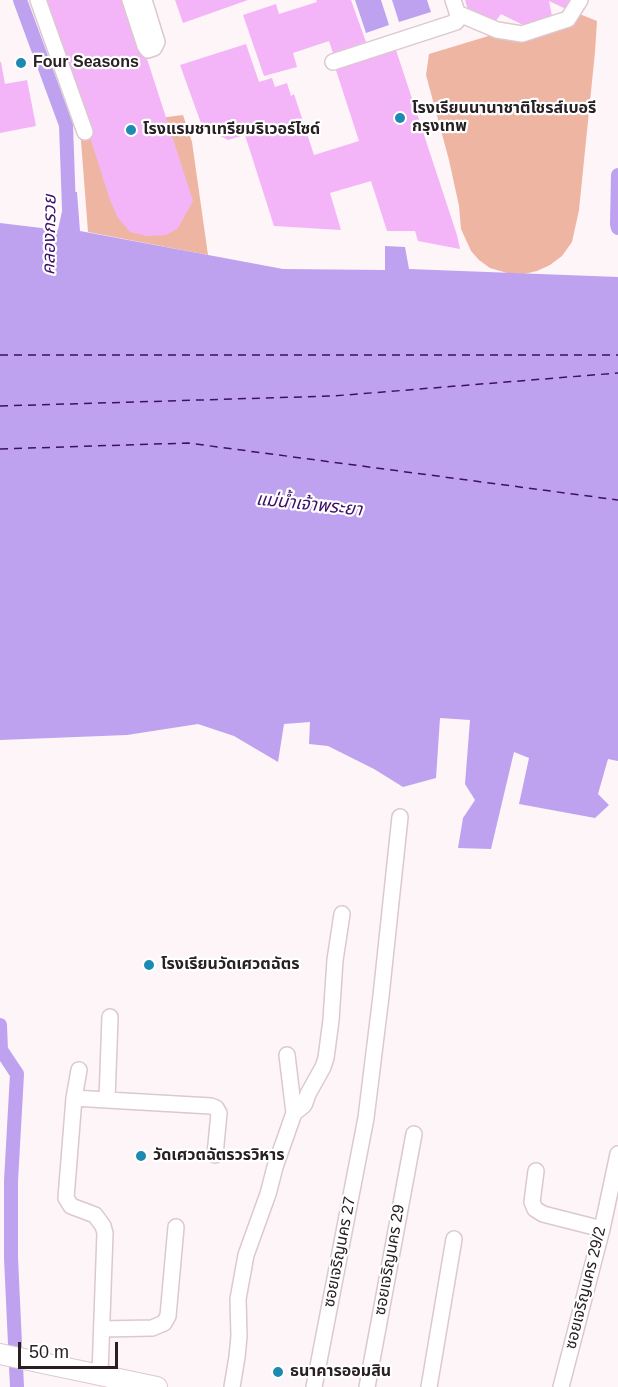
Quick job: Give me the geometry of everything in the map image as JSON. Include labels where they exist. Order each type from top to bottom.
[{"type":"main road","points":[[1,1354],[157,1387]]},
{"type":"street","points":[[38,0],[85,132]]},
{"type":"street","points":[[130,0],[148,50],[154,48],[157,42],[144,0]]},
{"type":"street","points":[[455,6],[496,30],[522,34],[568,19],[580,0]]},
{"type":"street","points":[[333,62],[456,22],[459,18],[455,6]]},
{"type":"street","name":"ซอยเจริญนคร 27","points":[[314,1387],[366,1118],[400,817]]},
{"type":"street","points":[[294,1113],[305,1103],[326,1058],[335,960],[342,914]]},
{"type":"street","points":[[106,1100],[110,1017]]},
{"type":"street","points":[[232,1387],[239,1336],[238,1299],[246,1255],[294,1113],[287,1054]]},
{"type":"street","points":[[80,1070],[74,1098],[66,1198],[71,1206],[95,1215],[105,1233],[100,1374]]},
{"type":"street","points":[[74,1098],[216,1108],[219,1113],[215,1155]]},
{"type":"street","name":"ซอยเจริญนคร 29","points":[[367,1387],[414,1134]]},
{"type":"street","name":"ซอยเจริญนคร 29/2","points":[[561,1387],[602,1229],[618,1154]]},
{"type":"street","points":[[536,1171],[532,1203],[535,1209],[543,1214],[602,1229]]},
{"type":"street","points":[[102,1329],[152,1328],[164,1323],[168,1316],[176,1227]]},
{"type":"street","points":[[429,1387],[454,1239]]},
{"type":"shaded area","points":[[582,15],[597,21],[579,210],[572,242],[562,256],[537,271],[524,274],[507,273],[490,268],[471,251],[461,229],[459,206],[449,160],[426,75],[429,54],[505,31]]},
{"type":"shaded area","points":[[183,115],[192,142],[208,255],[88,232],[80,128]]},
{"type":"water","points":[[355,0],[381,0],[389,25],[366,33]]},
{"type":"water","points":[[392,0],[427,0],[431,12],[399,22]]},
{"type":"water","name":"แม่น้ำเจ้าพระยา","points":[[66,192],[77,192],[80,231],[283,269],[385,270],[385,246],[405,247],[409,269],[618,277],[618,761],[608,759],[598,794],[609,805],[595,818],[519,804],[529,758],[514,752],[491,849],[458,848],[463,818],[475,800],[465,784],[470,720],[440,718],[436,778],[403,787],[374,769],[328,746],[309,744],[310,722],[284,724],[278,762],[234,736],[198,724],[127,735],[0,740],[0,223],[58,230]]},
{"type":"building","name":"โรงแรมชาเทรียมริเวอร์ไซด์","points":[[46,0],[128,0],[193,201],[178,228],[166,235],[147,236],[130,232],[118,218],[110,200]]},
{"type":"building","points":[[175,0],[248,0],[183,23]]},
{"type":"building","points":[[316,0],[351,0],[366,42],[333,53],[329,41],[293,53],[297,67],[264,76],[243,15],[276,4],[279,14],[317,2]]},
{"type":"building","points":[[465,0],[573,0],[568,10],[549,1],[552,16],[523,25],[501,14],[495,22],[468,10]]},
{"type":"building","points":[[246,44],[259,82],[272,78],[275,87],[287,83],[291,96],[294,94],[314,155],[359,141],[334,64],[394,44],[460,249],[418,241],[415,231],[387,231],[371,181],[330,193],[341,230],[274,226],[245,135],[228,140],[202,126],[180,65]]},
{"type":"building","points":[[0,62],[5,84],[27,80],[36,126],[0,133]]},
{"type":"waterway","name":"คลองกรวย","points":[[20,0],[66,125],[69,209]]},
{"type":"waterway","points":[[618,175],[618,228]]},
{"type":"waterway","points":[[0,1025],[1,1050],[17,1074],[11,1181],[11,1258],[17,1387]]},
{"type":"ferry route","points":[[0,355],[618,355]]},
{"type":"ferry route","points":[[0,406],[333,396],[618,373]]},
{"type":"ferry route","points":[[0,449],[188,443],[618,500]]},
{"type":"place","name":"Four Seasons","points":[[21,63]]},
{"type":"place","name":"โรงเรียนนานาชาติโชรส์เบอรี กรุงเทพ","points":[[400,118]]},
{"type":"place","name":"โรงแรมชาเทรียมริเวอร์ไซด์","points":[[131,130]]},
{"type":"place","name":"โรงเรียนวัดเศวตฉัตร","points":[[149,965]]},
{"type":"place","name":"วัดเศวตฉัตรวรวิหาร","points":[[141,1156]]},
{"type":"place","name":"ธนาคารออมสิน","points":[[278,1372]]}]
